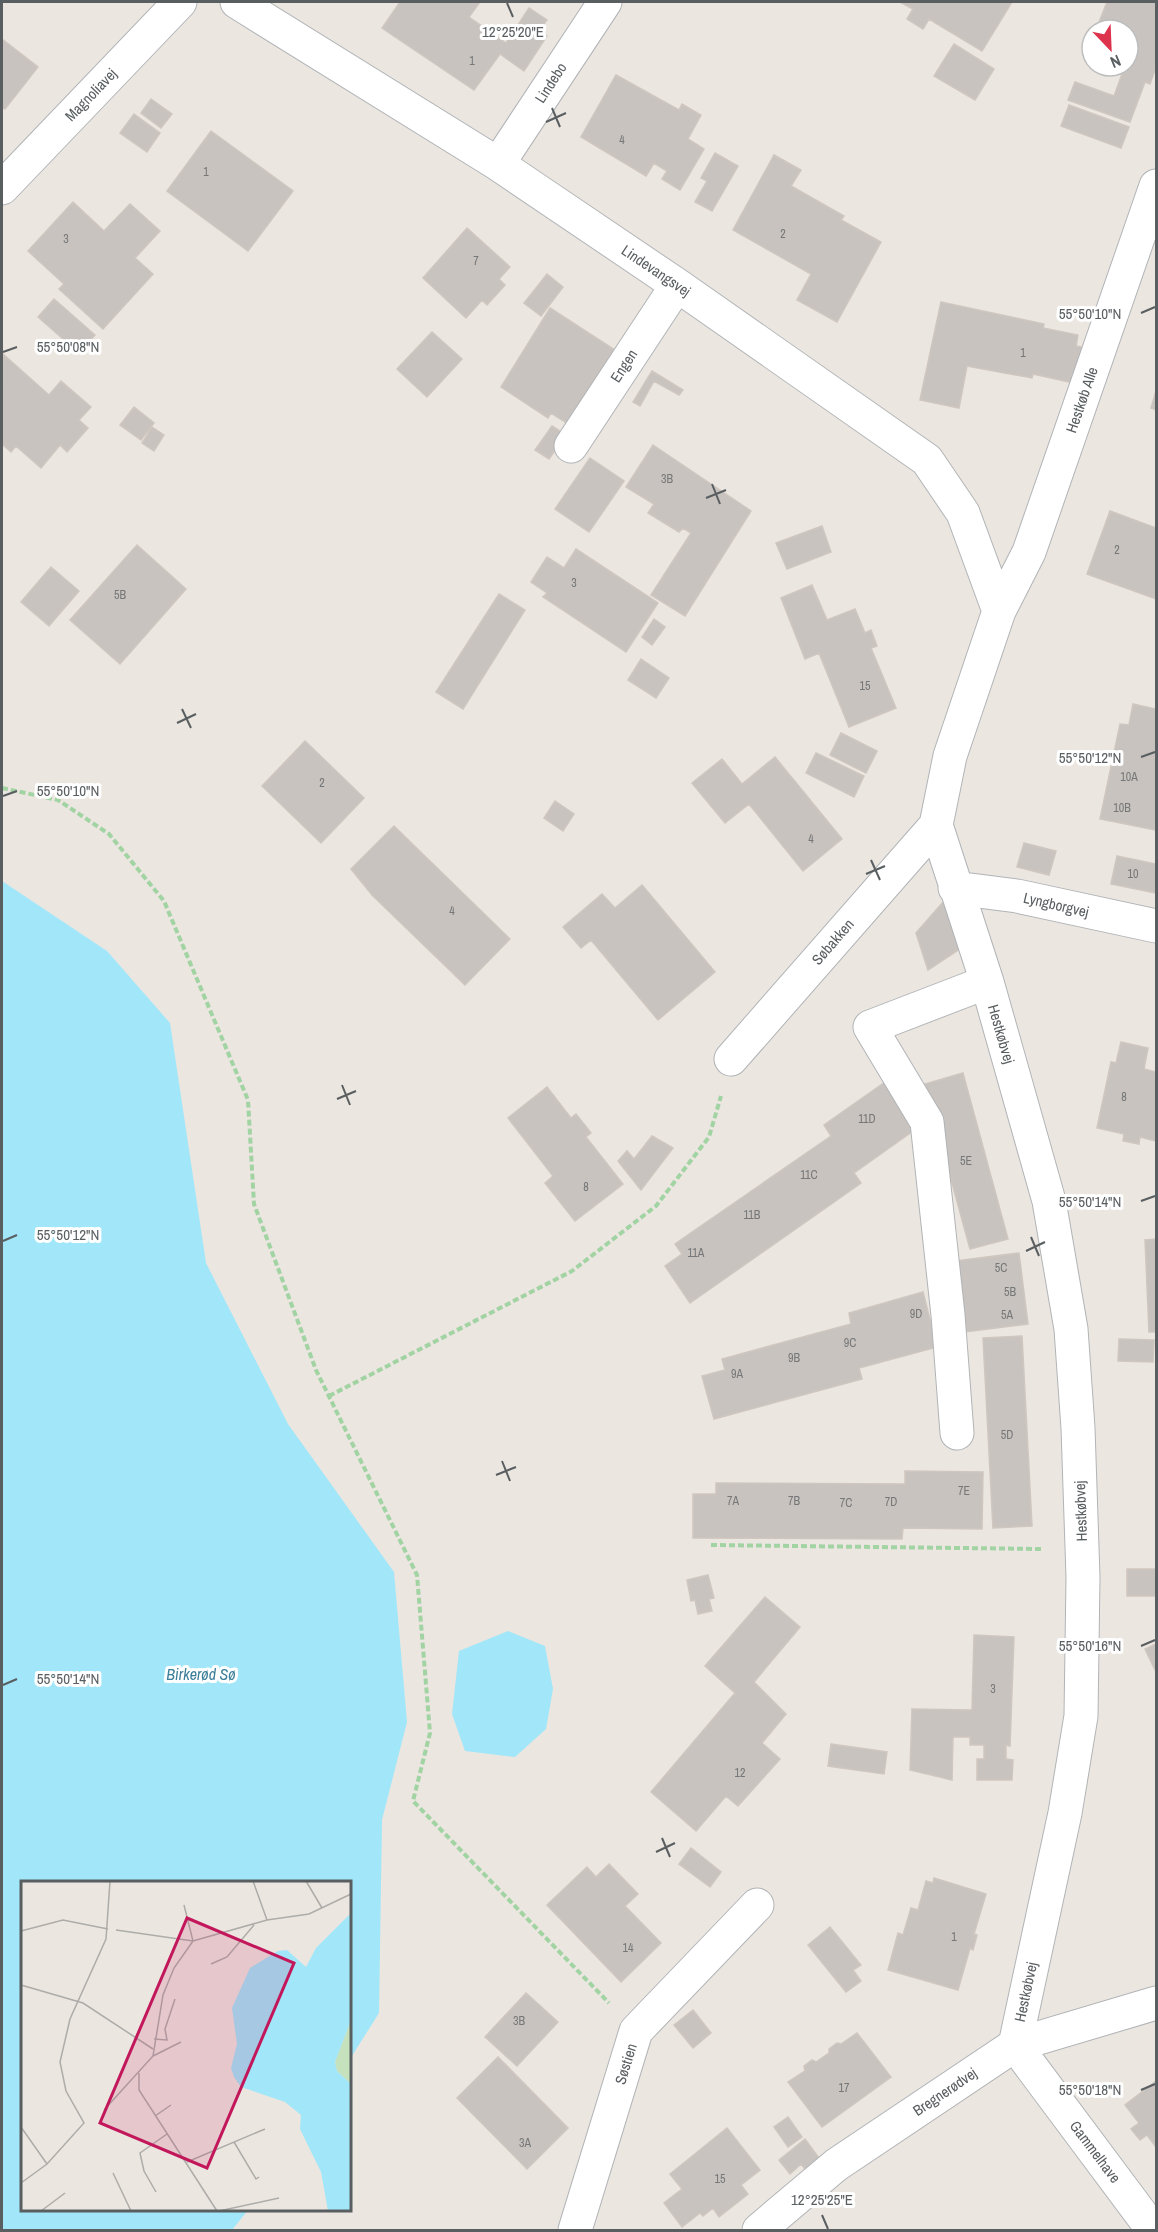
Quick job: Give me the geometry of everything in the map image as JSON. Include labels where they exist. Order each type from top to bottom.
[{"type":"street","name":"Magnoliavej","points":[[2,188],[180,2]]},
{"type":"street","name":"Lindevangsvej","points":[[237,2],[498,164],[677,285],[927,460],[963,513],[999,611]]},
{"type":"street","name":"Lindebo","points":[[498,164],[605,2]]},
{"type":"street","name":"Hestkøb Alle","points":[[999,611],[1029,552],[1156,186]]},
{"type":"street","name":"Engen","points":[[571,446],[677,285]]},
{"type":"street","name":"Hestkøbvej","points":[[999,611],[950,756],[936,825],[987,982],[1049,1201],[1071,1329],[1078,1428],[1082,1549],[1081,1716],[1065,1813],[1015,2044]]},
{"type":"street","name":"Søbakken","points":[[731,1059],[936,825]]},
{"type":"street","name":"Lyngborgvej","points":[[956,888],[1017,896],[1156,926]]},
{"type":"street","name":"Hestkøbvej","points":[[957,1433],[948,1315],[927,1122],[870,1027],[987,982]]},
{"type":"street","name":"Søstien","points":[[575,2230],[636,2031],[757,1905]]},
{"type":"street","name":"Bregnerødvej","points":[[759,2230],[836,2165],[1015,2044],[1156,2003]]},
{"type":"street","name":"Gammelhave","points":[[1015,2044],[1153,2230]]},
{"type":"path","points":[[2,788],[58,800],[109,834],[164,901],[248,1100],[254,1204],[316,1370],[417,1575],[430,1732],[413,1801],[636,2031]]},
{"type":"path","points":[[329,1396],[572,1271],[656,1206],[709,1137],[731,1059]]},
{"type":"path","points":[[711,1545],[1082,1549]]},
{"type":"water","name":"Birkerød Sø","points":[[2,881],[107,951],[170,1023],[206,1263],[288,1424],[394,1572],[407,1722],[382,1820],[379,2013],[351,2057],[351,1881],[21,1881],[21,2211],[247,2211],[232,2230],[2,2230]]},
{"type":"water","points":[[508,1631],[545,1646],[553,1689],[546,1729],[515,1757],[465,1751],[452,1714],[459,1651]]},
{"type":"building","points":[[400,2],[480,2],[469,17],[506,43],[529,8],[547,20],[540,30],[547,36],[524,71],[500,54],[474,90],[382,28]]},
{"type":"building","points":[[900,2],[1012,2],[982,51],[929,19],[923,29],[907,19],[913,9]]},
{"type":"building","points":[[1107,2],[1156,2],[1156,67],[1150,84],[1145,82],[1130,122],[1068,100],[1075,82],[1114,96],[1121,78],[1140,78],[1140,18],[1101,18]]},
{"type":"building","points":[[2,39],[38,67],[5,109],[2,107]]},
{"type":"building","points":[[954,44],[994,69],[975,100],[934,76]]},
{"type":"building","points":[[616,75],[679,110],[682,104],[701,115],[688,139],[704,149],[680,190],[662,179],[667,171],[654,163],[646,176],[581,137]]},
{"type":"building","points":[[151,99],[172,114],[161,128],[141,113]]},
{"type":"building","points":[[1069,105],[1129,127],[1121,148],[1061,126]]},
{"type":"building","points":[[134,114],[160,133],[147,152],[120,133]]},
{"type":"building","points":[[211,131],[293,191],[248,251],[167,191]]},
{"type":"building","points":[[715,153],[738,166],[712,211],[695,202],[707,181],[701,178]]},
{"type":"building","points":[[774,155],[801,170],[791,186],[844,216],[841,220],[881,242],[837,322],[797,300],[811,274],[733,230]]},
{"type":"building","points":[[73,202],[104,231],[130,204],[160,231],[135,258],[153,274],[103,329],[59,289],[64,284],[28,251]]},
{"type":"building","points":[[467,228],[510,267],[499,279],[505,285],[487,305],[482,300],[466,318],[423,278]]},
{"type":"building","points":[[547,274],[563,287],[541,316],[524,303]]},
{"type":"building","points":[[54,299],[95,335],[79,353],[38,317]]},
{"type":"building","points":[[941,302],[1044,324],[1043,328],[1078,335],[1076,346],[1086,348],[1074,383],[1033,374],[1032,378],[967,366],[959,408],[920,400]]},
{"type":"building","points":[[550,308],[618,352],[570,425],[551,413],[548,418],[501,387]]},
{"type":"building","points":[[432,332],[462,359],[427,397],[397,369]]},
{"type":"building","points":[[3,354],[49,395],[61,381],[91,407],[79,420],[88,428],[67,452],[60,445],[41,468],[16,446],[11,452],[2,444]]},
{"type":"building","points":[[652,371],[683,390],[679,395],[654,381],[640,406],[633,402]]},
{"type":"building","points":[[1156,391],[1156,410],[1151,408]]},
{"type":"building","points":[[134,407],[154,423],[141,440],[120,425]]},
{"type":"building","points":[[552,426],[566,435],[549,459],[535,450]]},
{"type":"building","points":[[152,427],[164,435],[154,451],[142,443]]},
{"type":"building","points":[[653,445],[751,511],[685,616],[651,595],[691,533],[683,528],[679,532],[648,513],[654,504],[626,487]]},
{"type":"building","points":[[590,458],[624,481],[589,532],[555,509]]},
{"type":"building","points":[[1110,511],[1156,528],[1156,599],[1087,574]]},
{"type":"building","points":[[822,526],[831,552],[787,569],[776,543]]},
{"type":"building","points":[[137,545],[186,589],[120,664],[70,620]]},
{"type":"building","points":[[576,549],[658,603],[626,652],[543,597],[547,593],[531,582],[547,557],[564,568]]},
{"type":"building","points":[[51,567],[79,591],[49,626],[21,602]]},
{"type":"building","points":[[812,585],[827,620],[855,609],[865,633],[871,630],[877,646],[871,648],[896,708],[849,727],[819,653],[805,659],[781,598]]},
{"type":"building","points":[[499,594],[525,610],[463,709],[436,692]]},
{"type":"building","points":[[654,619],[665,627],[652,645],[642,637]]},
{"type":"building","points":[[641,659],[669,678],[656,698],[628,680]]},
{"type":"building","points":[[1133,704],[1156,709],[1156,830],[1100,819],[1120,724],[1129,725]]},
{"type":"building","points":[[841,733],[877,751],[866,773],[830,755]]},
{"type":"building","points":[[305,741],[364,798],[321,843],[262,786]]},
{"type":"building","points":[[816,753],[864,776],[854,797],[806,773]]},
{"type":"building","points":[[775,757],[842,839],[803,871],[749,804],[725,823],[692,783],[722,759],[742,784]]},
{"type":"building","points":[[555,801],[574,814],[563,831],[544,818]]},
{"type":"building","points":[[394,826],[510,939],[465,985],[372,895],[351,869]]},
{"type":"building","points":[[1024,843],[1056,851],[1049,875],[1017,867]]},
{"type":"building","points":[[1117,856],[1156,864],[1156,893],[1111,884]]},
{"type":"building","points":[[642,885],[715,972],[658,1020],[591,940],[581,948],[563,927],[602,894],[615,908]]},
{"type":"building","points":[[944,901],[960,949],[928,970],[916,933]]},
{"type":"building","points":[[1121,1042],[1148,1048],[1144,1069],[1156,1072],[1156,1141],[1140,1137],[1139,1144],[1123,1141],[1124,1134],[1097,1128],[1111,1062],[1116,1063]]},
{"type":"building","points":[[963,1073],[1008,1239],[970,1249],[925,1084]]},
{"type":"building","points":[[888,1080],[920,1126],[854,1173],[861,1183],[690,1303],[665,1266],[682,1254],[675,1244],[831,1136],[824,1125]]},
{"type":"building","points":[[547,1087],[571,1118],[576,1114],[591,1133],[586,1137],[623,1184],[575,1221],[545,1183],[553,1176],[508,1118]]},
{"type":"building","points":[[652,1136],[673,1148],[641,1190],[618,1161],[627,1151],[634,1159]]},
{"type":"building","points":[[1156,1239],[1156,1332],[1149,1332],[1145,1240]]},
{"type":"building","points":[[1019,1253],[1028,1324],[957,1333],[948,1262]]},
{"type":"building","points":[[923,1292],[937,1347],[859,1368],[862,1379],[714,1419],[702,1376],[725,1370],[722,1359],[851,1324],[849,1313]]},
{"type":"building","points":[[1022,1336],[1032,1526],[993,1528],[983,1338]]},
{"type":"building","points":[[1119,1339],[1154,1340],[1153,1362],[1118,1361]]},
{"type":"building","points":[[905,1471],[983,1472],[982,1529],[903,1528],[902,1539],[693,1538],[693,1494],[716,1494],[716,1483],[905,1484]]},
{"type":"building","points":[[1127,1569],[1156,1569],[1156,1596],[1127,1596]]},
{"type":"building","points":[[708,1575],[714,1598],[709,1599],[712,1611],[698,1614],[695,1600],[691,1601],[687,1580]]},
{"type":"building","points":[[765,1597],[800,1627],[754,1682],[786,1714],[762,1743],[780,1759],[738,1806],[726,1796],[696,1831],[651,1792],[735,1693],[705,1666]]},
{"type":"building","points":[[974,1635],[1014,1637],[1010,1746],[1006,1745],[1006,1759],[1013,1760],[1012,1780],[977,1780],[977,1759],[984,1759],[984,1745],[970,1745],[970,1737],[953,1737],[952,1780],[910,1770],[912,1709],[972,1710]]},
{"type":"building","points":[[1156,1644],[1156,1672],[1145,1649]]},
{"type":"building","points":[[831,1744],[887,1752],[884,1774],[828,1766]]},
{"type":"building","points":[[691,1848],[721,1872],[710,1887],[679,1864]]},
{"type":"building","points":[[609,1864],[638,1894],[625,1906],[661,1943],[621,1982],[547,1905],[587,1867],[596,1877]]},
{"type":"building","points":[[934,1878],[986,1894],[974,1934],[977,1935],[973,1950],[970,1948],[958,1990],[888,1970],[898,1933],[903,1935],[911,1908],[918,1910],[926,1881],[933,1883]]},
{"type":"building","points":[[830,1927],[861,1965],[853,1970],[861,1981],[846,1992],[808,1945]]},
{"type":"building","points":[[526,1993],[558,2022],[517,2066],[485,2037]]},
{"type":"building","points":[[693,2010],[711,2033],[693,2048],[674,2025]]},
{"type":"building","points":[[857,2033],[891,2077],[822,2127],[788,2082],[805,2071],[804,2066],[812,2060],[816,2062],[829,2053],[829,2049],[837,2043],[841,2044]]},
{"type":"building","points":[[498,2057],[568,2128],[527,2169],[457,2098]]},
{"type":"building","points":[[1156,2081],[1156,2147],[1147,2135],[1140,2140],[1131,2129],[1139,2123],[1125,2105]]},
{"type":"building","points":[[788,2117],[802,2137],[788,2147],[774,2127]]},
{"type":"building","points":[[727,2128],[760,2170],[741,2185],[748,2194],[719,2217],[713,2208],[703,2216],[700,2213],[682,2227],[664,2203],[682,2189],[670,2174]]},
{"type":"building","points":[[805,2139],[819,2158],[805,2169],[801,2164],[790,2174],[779,2160]]}]
